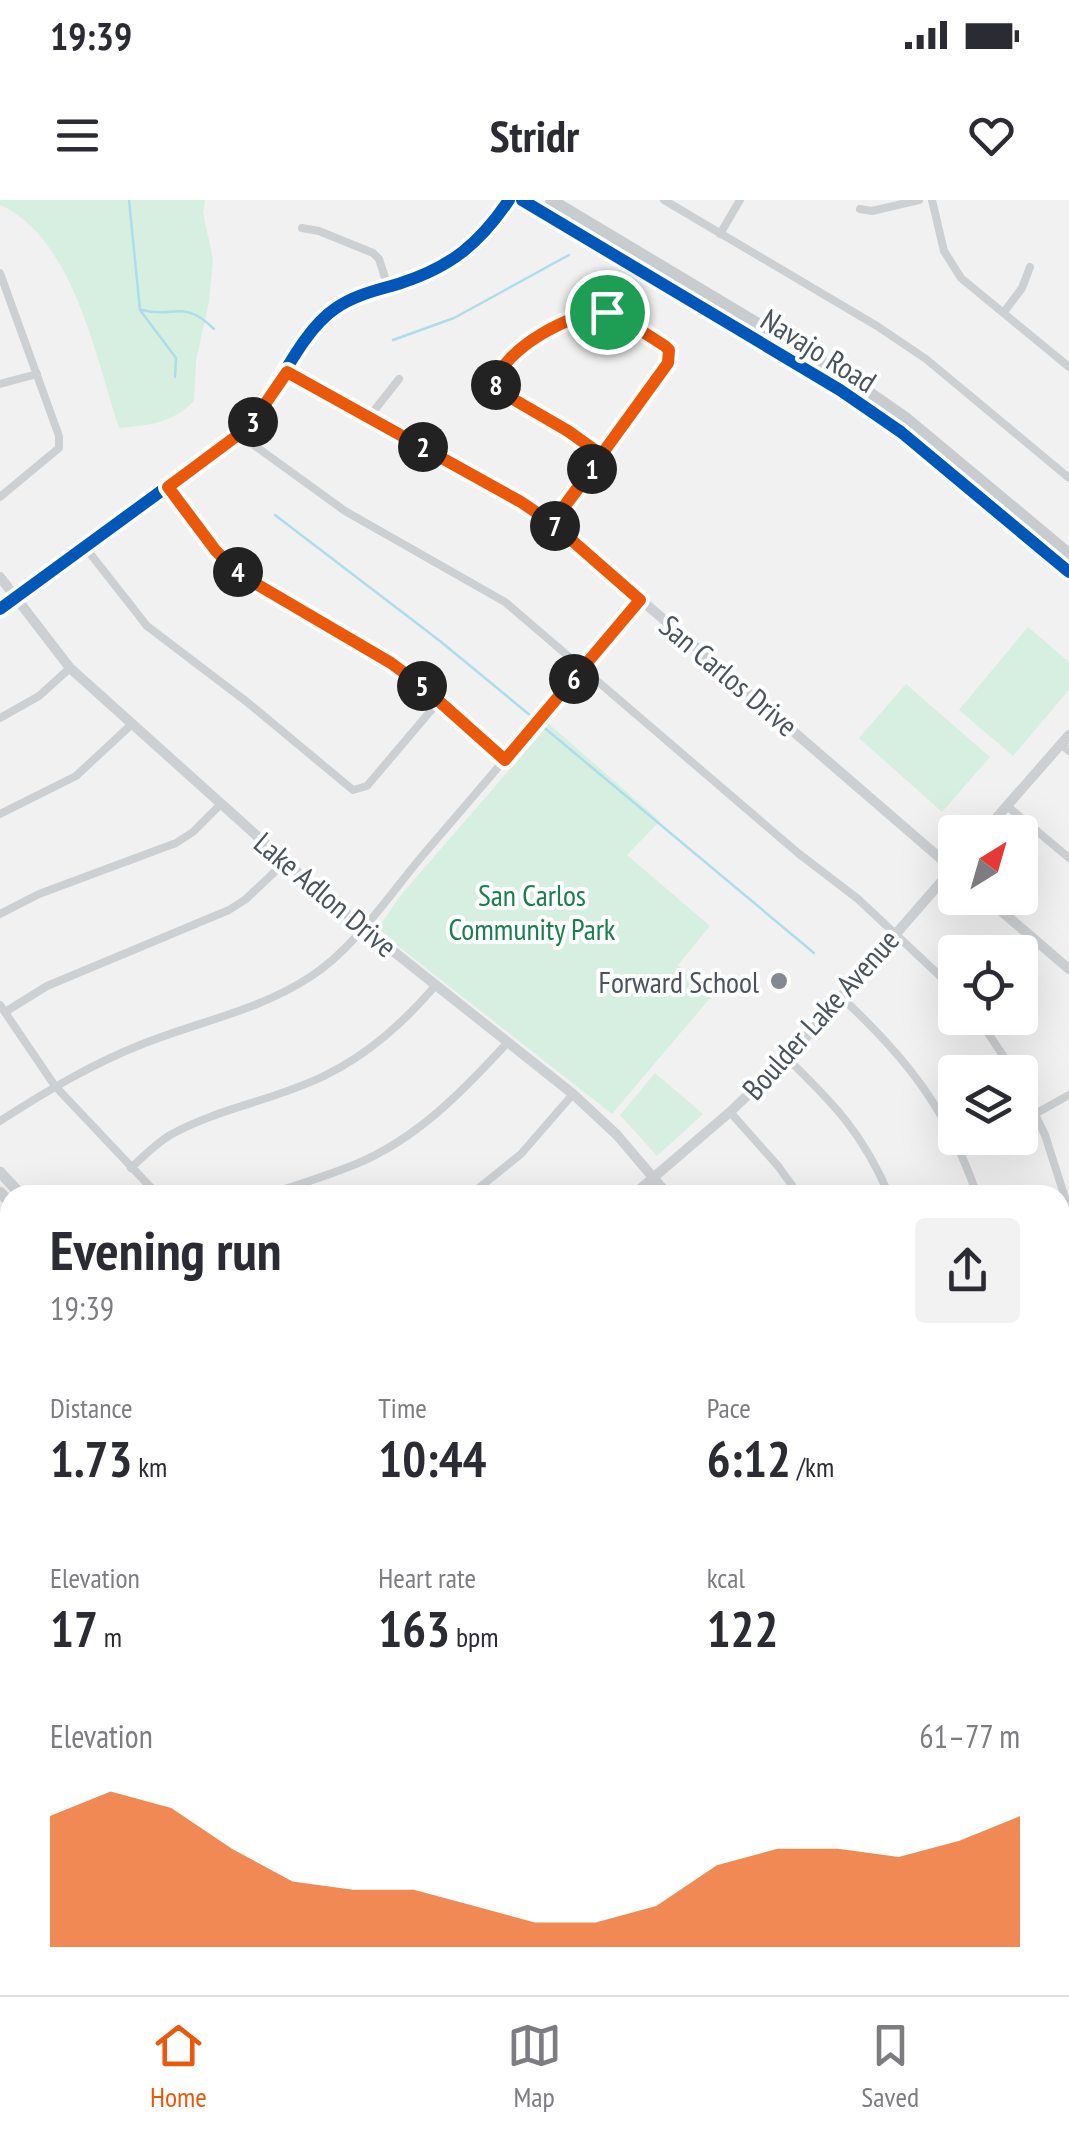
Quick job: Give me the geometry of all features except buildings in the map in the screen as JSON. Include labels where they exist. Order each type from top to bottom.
[{"type":"main road","name":"Navajo Road","points":[[522,200],[840,390],[914,442],[1069,572]]},
{"type":"main road","name":"Navajo Road","points":[[551,200],[846,376],[907,418],[1069,554]]},
{"type":"street","points":[[0,609],[240,435],[272,396],[305,339],[326,315],[354,298],[424,275],[456,258],[488,231],[510,200]]},
{"type":"street","points":[[664,200],[926,359],[1065,475],[1069,463]]},
{"type":"street","points":[[720,234],[740,200]]},
{"type":"street","points":[[860,210],[918,200]]},
{"type":"street","points":[[932,200],[944,252],[952,267],[966,283],[1069,367]]},
{"type":"street","points":[[302,228],[373,253],[379,259],[388,287]]},
{"type":"street","points":[[1004,312],[1022,288],[1030,267]]},
{"type":"street","points":[[0,273],[59,436],[59,448],[0,497]]},
{"type":"street","points":[[552,523],[603,456],[668,363],[669,350],[665,346],[618,316],[594,311],[517,350],[498,373],[496,384],[501,392],[603,456]]},
{"type":"street","name":"San Carlos Drive","points":[[287,372],[552,523],[938,855]]},
{"type":"street","points":[[0,384],[37,374]]},
{"type":"street","points":[[370,417],[399,379]]},
{"type":"street","points":[[240,435],[345,510],[505,602],[896,932],[938,973]]},
{"type":"street","points":[[168,487],[216,551],[241,575],[391,663],[505,760]]},
{"type":"street","points":[[85,547],[147,626],[353,790],[367,786],[439,701]]},
{"type":"street","name":"Lake Adlon Drive","points":[[0,577],[70,668],[286,861],[572,1094],[617,1135],[660,1185]]},
{"type":"street","points":[[0,1121],[54,1086],[143,1044],[268,1000],[311,976],[364,926],[640,600]]},
{"type":"street","points":[[0,718],[39,696],[70,668]]},
{"type":"street","points":[[0,814],[76,776],[132,724]]},
{"type":"street","points":[[999,815],[1066,743]]},
{"type":"street","points":[[0,914],[39,894],[176,842],[193,832],[221,804]]},
{"type":"street","points":[[1007,806],[1069,858]]},
{"type":"street","points":[[148,1185],[54,1086],[2,1008],[229,910],[286,861]]},
{"type":"street","name":"Boulder Lake Avenue","points":[[644,1185],[786,1058],[938,886]]},
{"type":"street","points":[[1006,915],[1069,969]]},
{"type":"street","points":[[131,1168],[158,1143],[177,1132],[298,1088],[360,1056],[382,1041],[436,985]]},
{"type":"street","points":[[840,996],[892,1046],[931,1096],[961,1152],[973,1185]]},
{"type":"street","points":[[296,1185],[356,1164],[411,1132],[457,1097],[508,1042]]},
{"type":"street","points":[[786,1058],[825,1092],[849,1122],[885,1185]]},
{"type":"street","points":[[482,1185],[521,1154],[572,1094]]},
{"type":"street","points":[[1038,1112],[1069,1095]]},
{"type":"street","points":[[730,1112],[791,1185]]},
{"type":"street","points":[[1038,1120],[1064,1185]]},
{"type":"green space","points":[[0,200],[205,200],[203,213],[213,259],[209,302],[196,361],[194,401],[168,419],[119,428],[90,335],[64,271],[46,244],[25,221],[0,205]]},
{"type":"green space","points":[[1028,627],[1069,662],[1069,690],[1013,756],[959,710]]},
{"type":"green space","points":[[906,684],[990,757],[942,812],[859,738]]},
{"type":"green space","name":"San Carlos Community Park","points":[[549,724],[660,821],[627,855],[710,926],[678,965],[711,997],[612,1114],[380,932],[381,924],[400,896]]},
{"type":"green space","points":[[655,1073],[703,1114],[657,1156],[620,1115]]},
{"type":"waterway","points":[[129,200],[140,310],[176,358],[175,377]]},
{"type":"waterway","points":[[393,340],[454,318],[569,255]]},
{"type":"waterway","points":[[142,310],[194,314],[214,329]]},
{"type":"waterway","points":[[275,515],[531,716]]},
{"type":"waterway","points":[[541,725],[814,953]]},
{"type":"cycle path","points":[[0,609],[250,426],[323,318],[344,303],[419,277],[449,261],[487,229],[509,200]]},
{"type":"cycle path","points":[[522,200],[840,390],[901,432],[1069,572]]},
{"type":"place","name":"Forward School","points":[[779,981]]},
{"type":"route","points":[[607,312],[582,314],[517,350],[496,376],[496,384],[501,392],[603,456],[552,523],[640,600],[505,760],[391,663],[241,575],[216,551],[168,487],[250,426],[287,372],[552,523],[603,456],[668,363],[669,350],[665,346],[607,312]]}]
